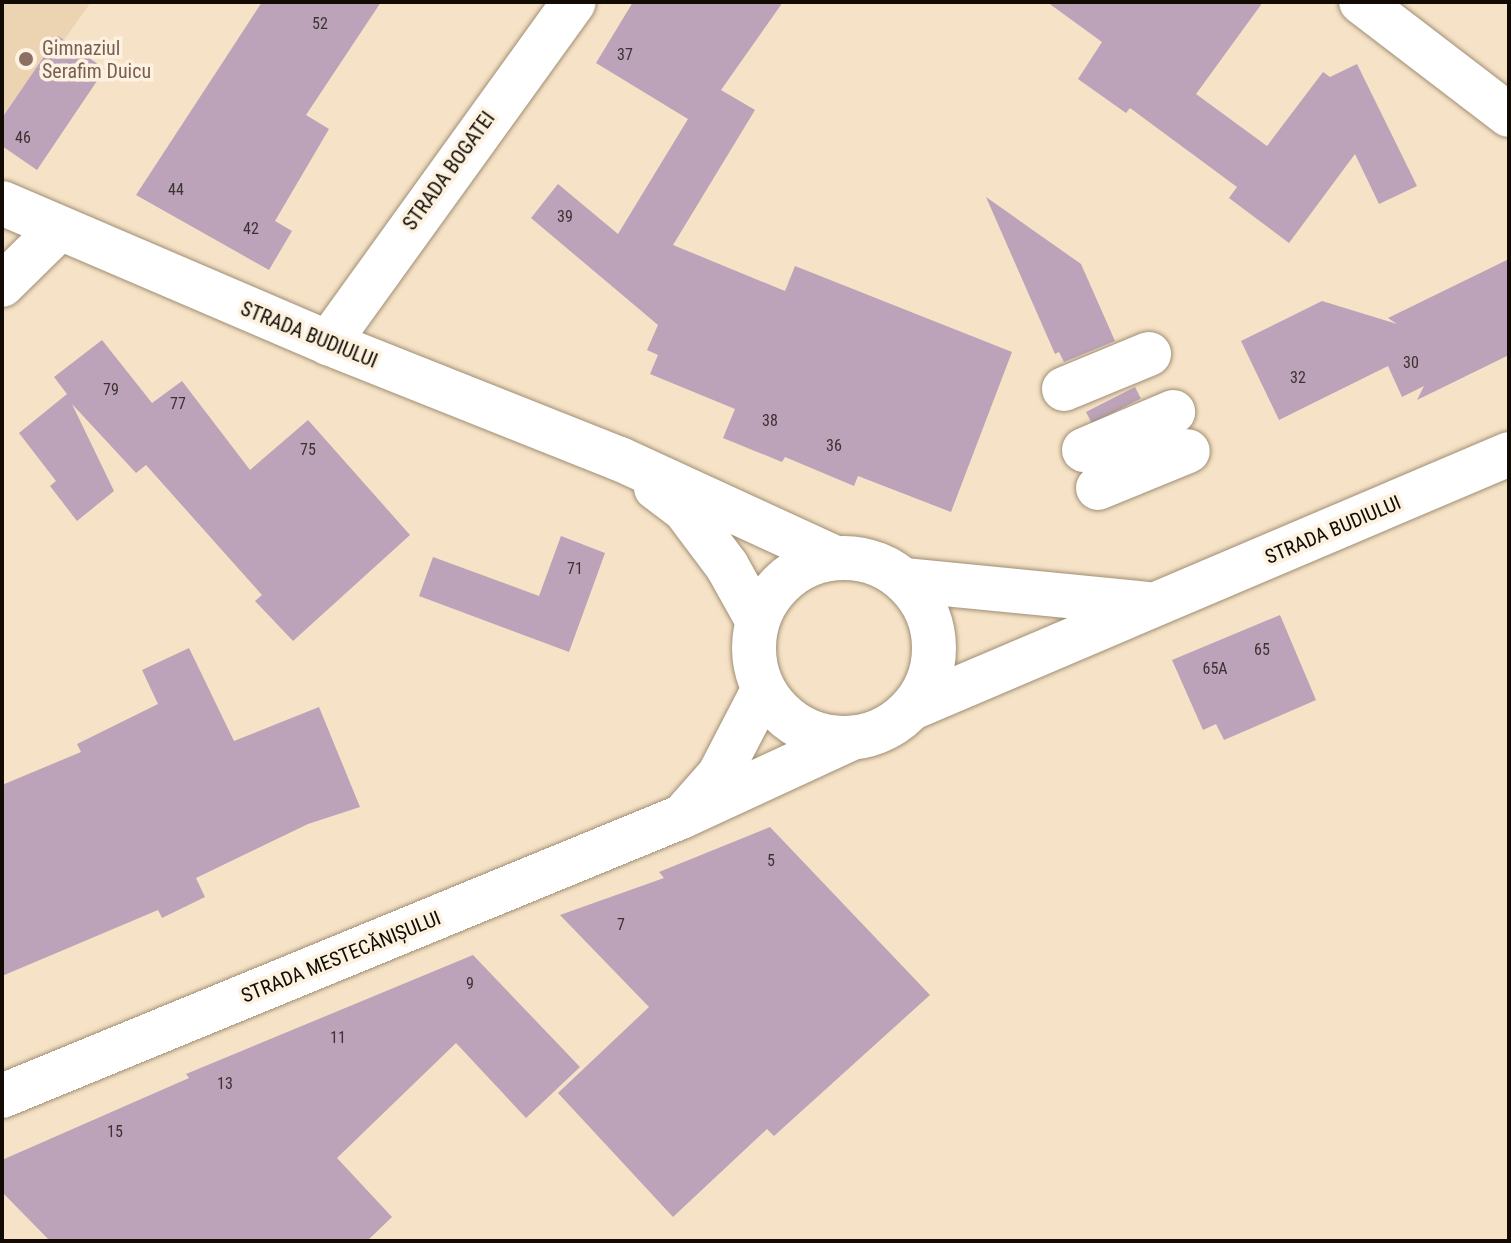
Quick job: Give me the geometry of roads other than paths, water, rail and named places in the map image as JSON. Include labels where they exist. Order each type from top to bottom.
[{"type":"main road","name":"STRADA BOGATEI","points":[[328,343],[574,2]]},
{"type":"main road","points":[[1361,2],[1509,115]]},
{"type":"main road","name":"STRADA BUDIULUI","points":[[2,203],[58,230],[328,343],[620,459],[835,558]]},
{"type":"main road","points":[[2,285],[58,230]]},
{"type":"main road","points":[[1080,437],[1168,401],[1080,437]]},
{"type":"main road","name":"STRADA BUDIULUI","points":[[620,459],[685,510],[727,566],[757,620]]},
{"type":"main road","name":"STRADA BUDIULUI","points":[[912,708],[1500,464]]},
{"type":"main road","points":[[835,558],[873,561],[904,580],[925,608],[935,642],[930,677],[912,708],[886,730],[850,739],[815,735],[785,717],[763,690],[754,655],[757,620],[774,589],[802,567],[835,558]]},
{"type":"main road","name":"STRADA BUDIULUI","points":[[904,580],[982,592],[1157,604]]},
{"type":"main road","name":"STRADA MESTECĂNIȘULUI","points":[[681,817],[719,775],[763,690]]},
{"type":"main road","name":"STRADA MESTECĂNIȘULUI","points":[[2,1096],[681,817],[850,739]]},
{"type":"place","name":"Gimnaziul Serafim Duicu","points":[[26,59]]}]
